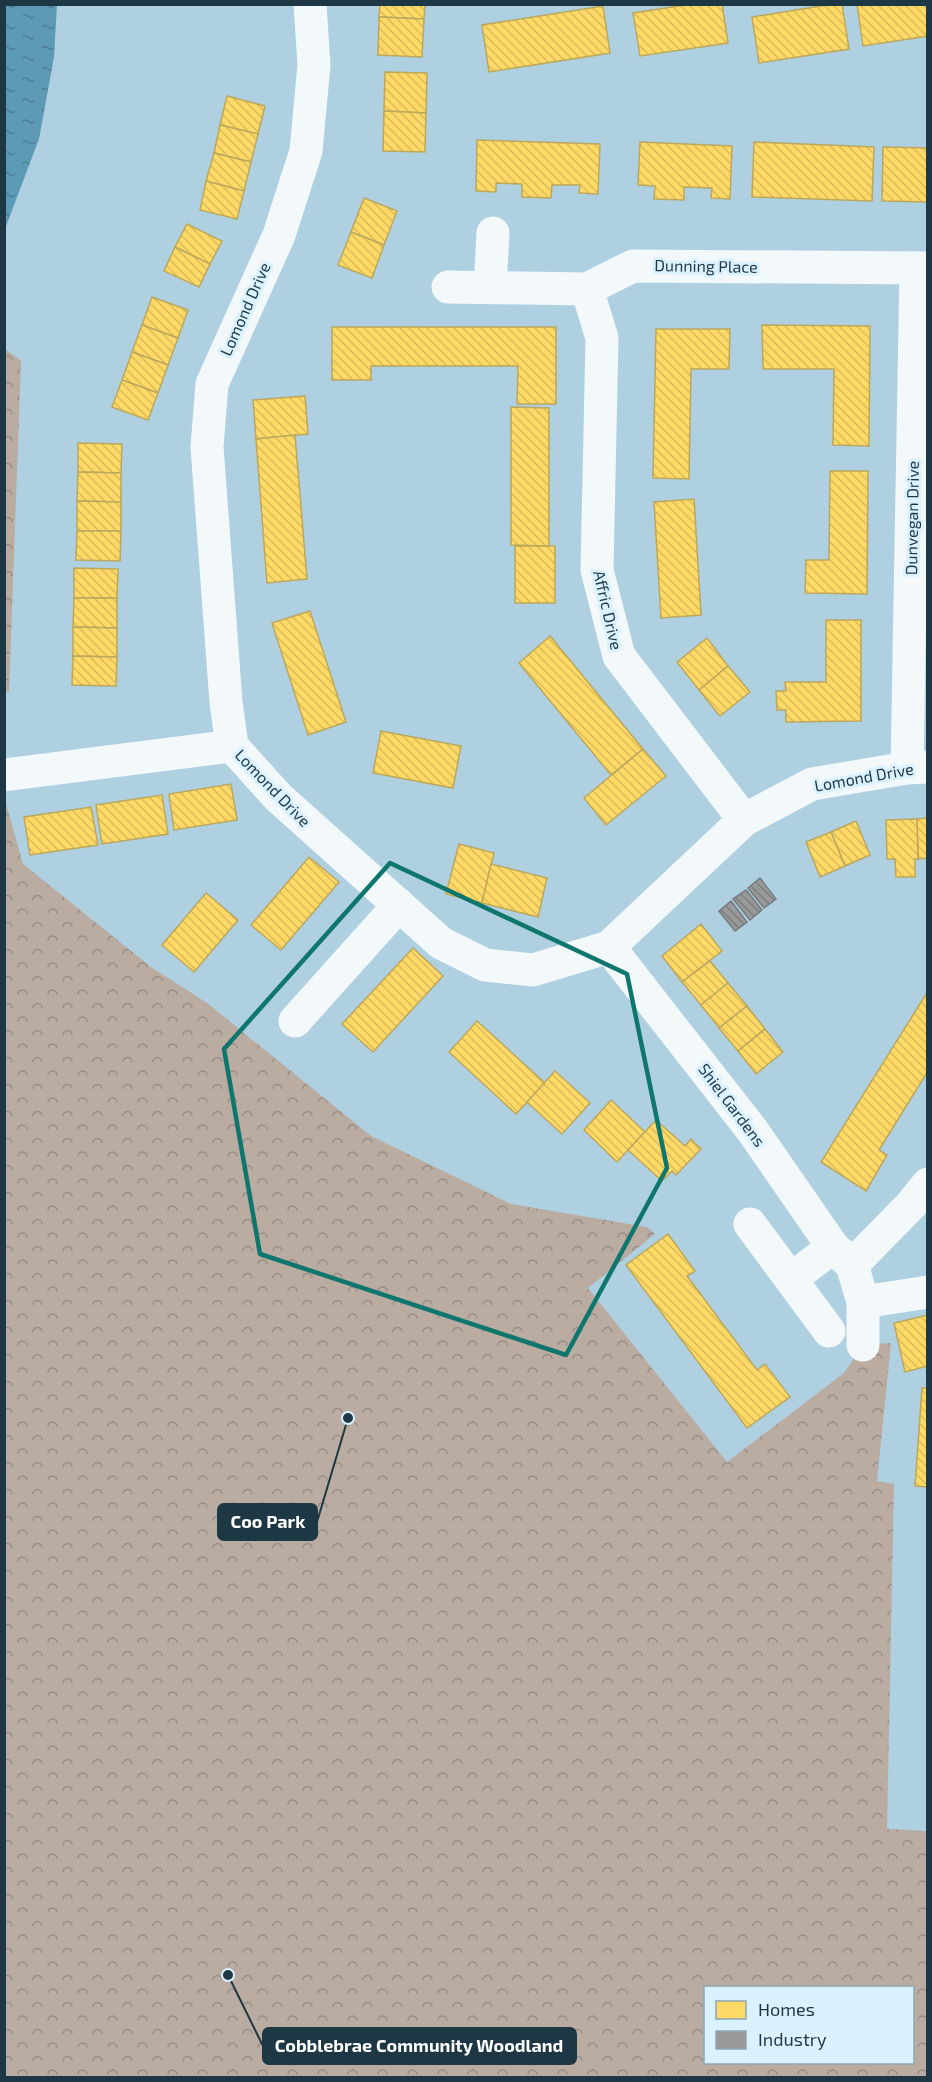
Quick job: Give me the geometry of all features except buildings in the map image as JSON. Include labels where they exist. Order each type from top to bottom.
[{"type":"street","name":"Lomond Drive","points":[[310,4],[314,65],[306,151],[279,235],[213,384],[207,447],[226,702],[232,746],[278,797],[441,943],[485,965],[533,970],[609,947],[744,820],[812,784],[917,768]]},
{"type":"street","points":[[490,287],[493,233]]},
{"type":"street","name":"Dunning Place","points":[[448,287],[587,289],[633,266],[922,268]]},
{"type":"street","name":"Dunvegan Drive","points":[[917,768],[922,268]]},
{"type":"street","name":"Affric Drive","points":[[587,289],[602,338],[597,570],[619,656],[744,820]]},
{"type":"street","points":[[4,775],[232,746]]},
{"type":"street","points":[[295,1021],[399,905]]},
{"type":"street","name":"Shiel Gardens","points":[[609,947],[752,1130],[843,1256],[863,1302],[863,1344]]},
{"type":"street","points":[[791,1280],[843,1256],[910,1205],[927,1184]]},
{"type":"street","points":[[750,1224],[829,1330]]},
{"type":"street","points":[[863,1302],[927,1292]]},
{"type":"highlighted area","points":[[390,863],[627,974],[667,1168],[566,1355],[260,1254],[224,1049]]},
{"type":"green space","points":[[4,348],[21,361],[9,692],[4,691]]},
{"type":"green space","points":[[5,800],[23,864],[151,967],[207,1003],[371,1136],[511,1204],[647,1227],[655,1234],[588,1288],[727,1462],[844,1373],[863,1345],[891,1343],[877,1481],[894,1484],[887,1829],[927,1831],[927,2077],[5,2077]]},
{"type":"water","points":[[5,4],[57,5],[54,57],[39,139],[5,229]]},
{"type":"place","name":"Coo Park","points":[[348,1418]]},
{"type":"place","name":"Cobblebrae Community Woodland","points":[[228,1975]]}]
